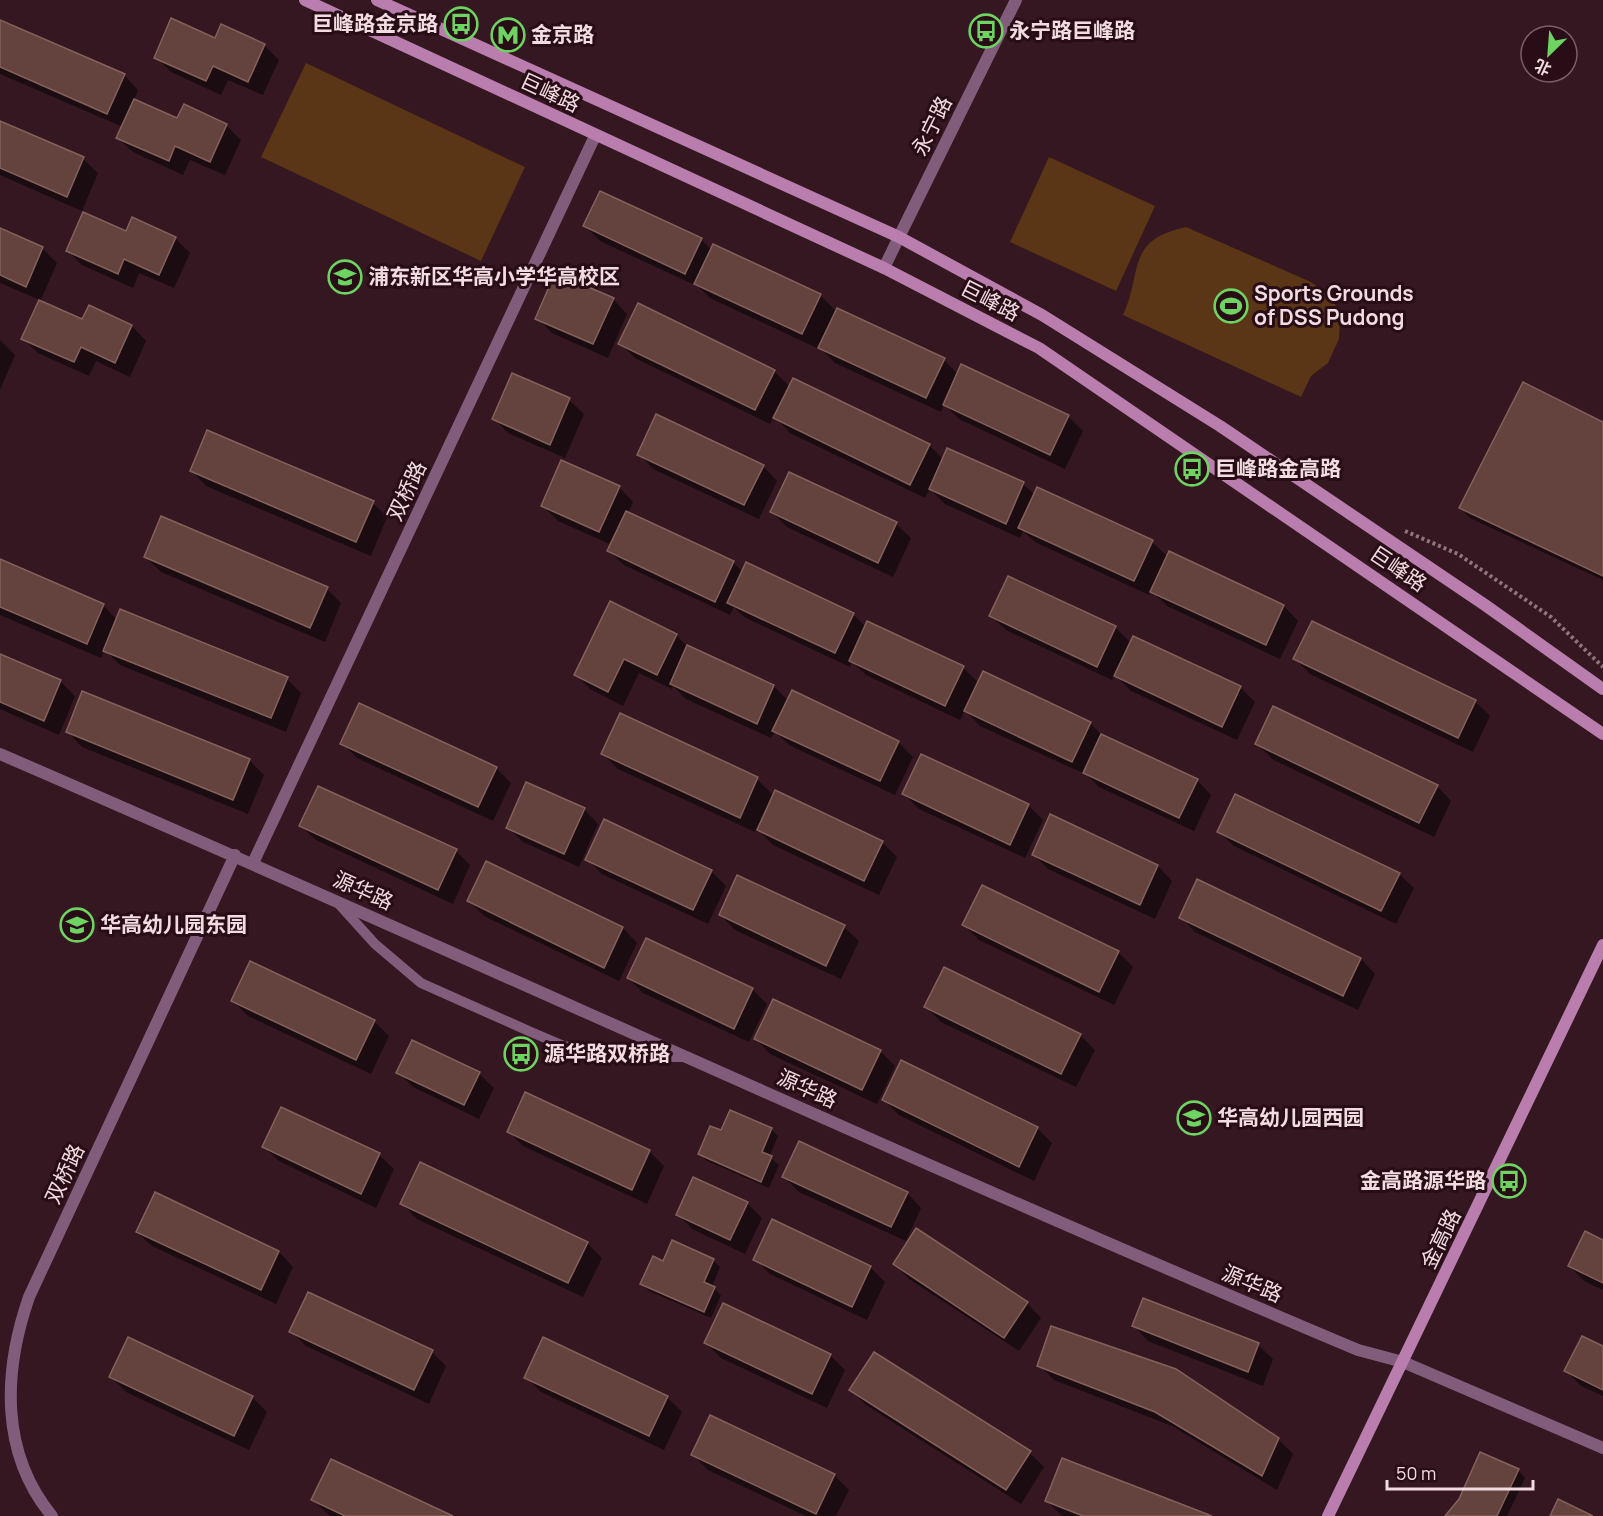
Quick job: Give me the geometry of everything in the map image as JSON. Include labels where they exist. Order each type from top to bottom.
[{"type":"main road","name":"巨峰路","points":[[305,0],[884,268],[1039,348],[1603,734]]},
{"type":"main road","name":"巨峰路","points":[[377,0],[899,237],[1042,315],[1220,426],[1485,605],[1603,689]]},
{"type":"main road","name":"金高路","points":[[1328,1516],[1603,945]]},
{"type":"street","name":"永宁路","points":[[884,268],[1016,0]]},
{"type":"street","name":"双桥路","points":[[253,863],[595,136]]},
{"type":"street","name":"源华路","points":[[0,754],[235,855],[1088,1236],[1358,1350],[1403,1362],[1603,1448]]},
{"type":"street","name":"双桥路","points":[[51,1516],[26,1481],[12,1448],[8,1416],[8,1375],[15,1339],[29,1297],[235,855]]},
{"type":"lane","points":[[335,900],[375,944],[421,983],[564,1046],[626,1057],[687,1057]]},
{"type":"shaded area","points":[[306,63],[525,167],[481,261],[261,157]]},
{"type":"shaded area","points":[[1049,157],[1155,206],[1116,291],[1010,242]]},
{"type":"shaded area","name":"Sports Grounds of DSS Pudong","points":[[1186,227],[1311,282],[1333,298],[1340,318],[1339,339],[1328,363],[1311,376],[1301,397],[1123,315],[1139,260],[1145,249],[1153,240]]},
{"type":"building","points":[[171,18],[215,38],[221,24],[265,44],[248,82],[213,66],[206,81],[154,58]]},
{"type":"building","points":[[0,20],[125,74],[107,114],[0,67]]},
{"type":"building","points":[[134,99],[177,118],[184,104],[227,124],[210,162],[175,146],[169,161],[116,138]]},
{"type":"building","points":[[0,121],[84,157],[67,197],[0,168]]},
{"type":"building","points":[[600,191],[702,238],[685,274],[583,226]]},
{"type":"building","points":[[83,212],[126,231],[132,217],[176,237],[159,275],[124,259],[118,274],[66,251]]},
{"type":"building","points":[[0,228],[43,247],[26,287],[0,275]]},
{"type":"building","points":[[713,244],[821,294],[802,334],[694,284]]},
{"type":"building","points":[[555,273],[614,298],[593,344],[535,319]]},
{"type":"building","points":[[39,300],[82,319],[89,305],[132,325],[115,363],[81,347],[74,362],[21,339]]},
{"type":"building","points":[[638,303],[775,370],[755,410],[618,344]]},
{"type":"building","points":[[837,308],[945,358],[926,398],[818,348]]},
{"type":"building","points":[[961,364],[1069,415],[1050,455],[943,405]]},
{"type":"building","points":[[512,373],[570,398],[550,445],[492,419]]},
{"type":"building","points":[[793,378],[930,444],[910,485],[773,418]]},
{"type":"building","points":[[1523,382],[1603,422],[1603,576],[1459,508]]},
{"type":"building","points":[[656,414],[764,465],[744,505],[637,455]]},
{"type":"building","points":[[207,430],[374,501],[356,542],[190,471]]},
{"type":"building","points":[[947,448],[1024,482],[1006,524],[929,489]]},
{"type":"building","points":[[561,460],[620,486],[599,532],[541,506]]},
{"type":"building","points":[[789,472],[897,522],[878,563],[770,512]]},
{"type":"building","points":[[1037,487],[1153,540],[1134,581],[1018,528]]},
{"type":"building","points":[[626,511],[734,561],[715,602],[607,551]]},
{"type":"building","points":[[161,516],[328,587],[310,628],[144,557]]},
{"type":"building","points":[[1169,551],[1284,605],[1266,645],[1150,592]]},
{"type":"building","points":[[0,559],[104,604],[87,644],[0,607]]},
{"type":"building","points":[[746,562],[854,613],[835,653],[727,603]]},
{"type":"building","points":[[1008,576],[1116,626],[1097,667],[989,616]]},
{"type":"building","points":[[610,601],[677,634],[657,675],[624,659],[608,692],[574,675]]},
{"type":"building","points":[[120,609],[288,677],[271,718],[103,651]]},
{"type":"building","points":[[867,621],[964,666],[945,706],[849,661]]},
{"type":"building","points":[[1312,621],[1476,700],[1458,738],[1293,659]]},
{"type":"building","points":[[1133,636],[1241,686],[1222,727],[1114,676]]},
{"type":"building","points":[[687,645],[774,685],[757,724],[670,684]]},
{"type":"building","points":[[0,654],[61,680],[44,721],[0,702]]},
{"type":"building","points":[[983,671],[1091,722],[1072,762],[964,711]]},
{"type":"building","points":[[792,690],[899,741],[880,781],[772,731]]},
{"type":"building","points":[[82,691],[250,759],[233,800],[66,732]]},
{"type":"building","points":[[359,703],[497,767],[478,807],[340,744]]},
{"type":"building","points":[[1273,706],[1438,785],[1419,823],[1255,744]]},
{"type":"building","points":[[620,713],[758,777],[740,818],[601,754]]},
{"type":"building","points":[[1101,734],[1198,779],[1179,818],[1083,773]]},
{"type":"building","points":[[921,754],[1029,804],[1010,845],[902,794]]},
{"type":"building","points":[[526,782],[585,808],[564,854],[506,828]]},
{"type":"building","points":[[318,786],[457,849],[438,890],[299,826]]},
{"type":"building","points":[[775,790],[883,841],[864,881],[757,830]]},
{"type":"building","points":[[1235,794],[1400,873],[1381,911],[1217,832]]},
{"type":"building","points":[[1050,814],[1158,865],[1140,905],[1032,855]]},
{"type":"building","points":[[604,819],[712,870],[693,910],[585,860]]},
{"type":"building","points":[[486,861],[623,927],[604,968],[467,901]]},
{"type":"building","points":[[737,875],[845,925],[826,966],[719,915]]},
{"type":"building","points":[[1197,879],[1361,958],[1343,996],[1179,918]]},
{"type":"building","points":[[982,885],[1119,951],[1099,992],[962,925]]},
{"type":"building","points":[[646,938],[753,988],[734,1029],[627,978]]},
{"type":"building","points":[[250,961],[375,1020],[356,1060],[231,1001]]},
{"type":"building","points":[[944,967],[1081,1034],[1061,1074],[924,1007]]},
{"type":"building","points":[[773,999],[881,1050],[862,1090],[754,1039]]},
{"type":"building","points":[[412,1040],[480,1072],[464,1105],[396,1073]]},
{"type":"building","points":[[901,1060],[1038,1127],[1019,1167],[882,1100]]},
{"type":"building","points":[[525,1092],[650,1150],[632,1190],[507,1132]]},
{"type":"building","points":[[281,1107],[380,1153],[361,1194],[262,1147]]},
{"type":"building","points":[[730,1110],[772,1128],[762,1152],[772,1156],[761,1182],[698,1154],[710,1126],[721,1130]]},
{"type":"building","points":[[799,1141],[908,1192],[891,1227],[782,1177]]},
{"type":"building","points":[[420,1162],[588,1242],[568,1283],[400,1204]]},
{"type":"building","points":[[693,1177],[748,1202],[730,1240],[676,1215]]},
{"type":"building","points":[[155,1192],[279,1251],[261,1290],[136,1232]]},
{"type":"building","points":[[772,1219],[871,1266],[852,1307],[753,1260]]},
{"type":"building","points":[[916,1228],[1028,1302],[1004,1338],[893,1264]]},
{"type":"building","points":[[1585,1231],[1603,1240],[1603,1283],[1568,1266]]},
{"type":"building","points":[[672,1240],[714,1259],[704,1282],[715,1287],[704,1312],[640,1284],[653,1256],[663,1261]]},
{"type":"building","points":[[308,1292],[433,1350],[414,1390],[289,1332]]},
{"type":"building","points":[[1143,1298],[1259,1343],[1248,1372],[1132,1326]]},
{"type":"building","points":[[723,1303],[831,1354],[812,1394],[704,1343]]},
{"type":"building","points":[[1051,1326],[1176,1369],[1279,1438],[1262,1476],[1155,1412],[1037,1366]]},
{"type":"building","points":[[1582,1336],[1603,1346],[1603,1390],[1564,1371]]},
{"type":"building","points":[[128,1337],[253,1396],[234,1436],[109,1377]]},
{"type":"building","points":[[543,1337],[668,1396],[649,1436],[524,1378]]},
{"type":"building","points":[[874,1352],[1031,1451],[1006,1490],[849,1390]]},
{"type":"building","points":[[710,1415],[835,1474],[816,1514],[691,1455]]},
{"type":"building","points":[[1480,1452],[1519,1469],[1497,1516],[1445,1516],[1459,1499]]},
{"type":"building","points":[[1062,1458],[1212,1516],[1083,1516],[1045,1501]]},
{"type":"building","points":[[331,1459],[453,1516],[345,1516],[311,1500]]},
{"type":"building","points":[[1558,1499],[1593,1516],[1550,1516]]},
{"type":"place","name":"巨峰路金京路","points":[[461,24]]},
{"type":"place","name":"永宁路巨峰路","points":[[986,31]]},
{"type":"place","name":"金京路","points":[[508,35]]},
{"type":"place","name":"浦东新区华高小学华高校区","points":[[345,277]]},
{"type":"place","name":"Sports Grounds of DSS Pudong","points":[[1231,306]]},
{"type":"place","name":"巨峰路金高路","points":[[1192,469]]},
{"type":"place","name":"华高幼儿园东园","points":[[77,925]]},
{"type":"place","name":"源华路双桥路","points":[[521,1054]]},
{"type":"place","name":"华高幼儿园西园","points":[[1194,1118]]},
{"type":"place","name":"金高路源华路","points":[[1509,1181]]}]
